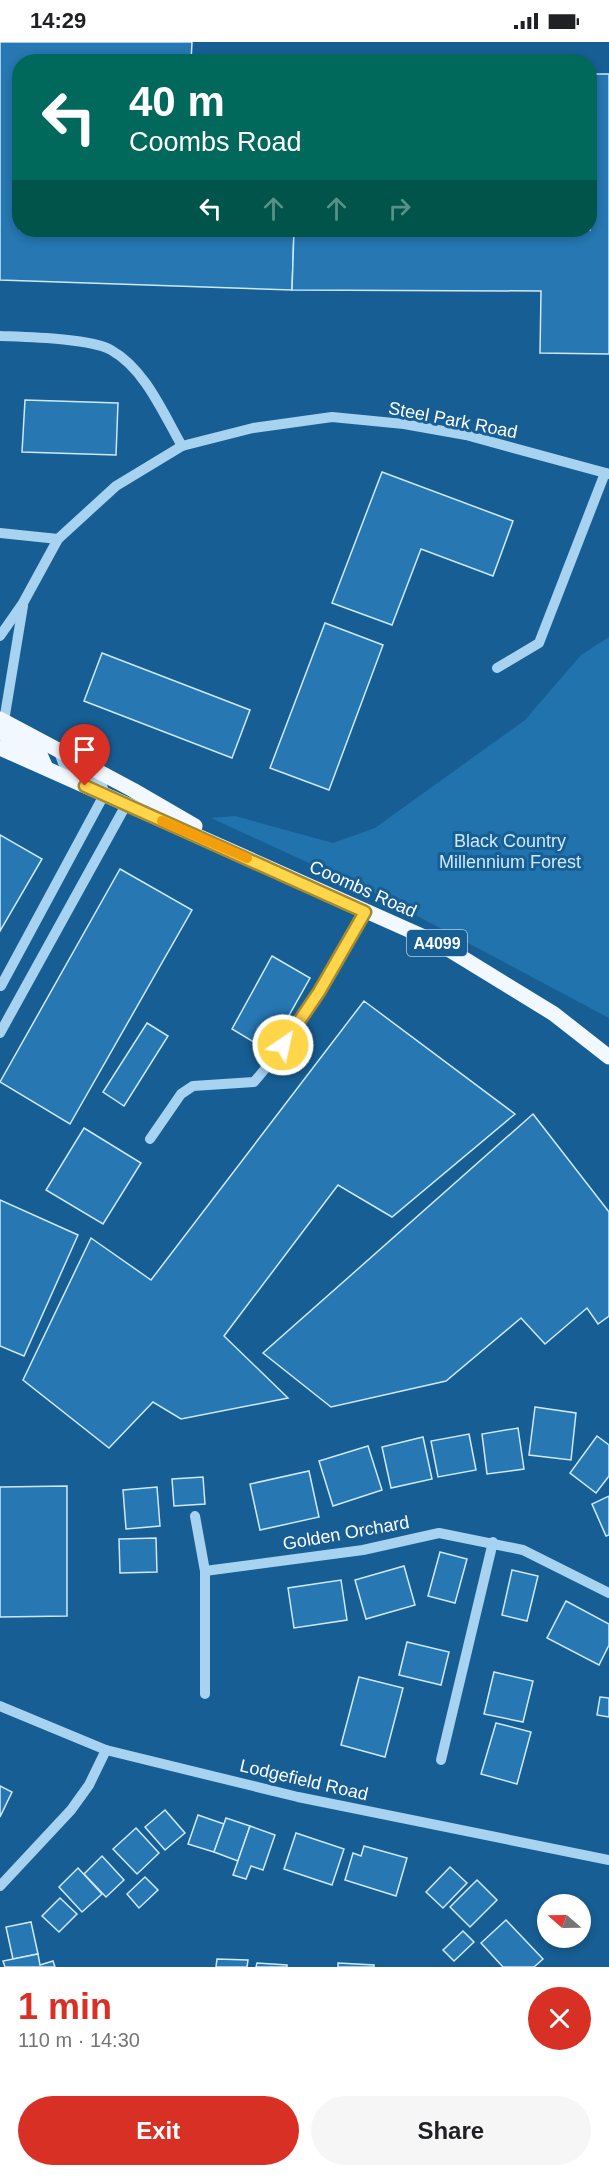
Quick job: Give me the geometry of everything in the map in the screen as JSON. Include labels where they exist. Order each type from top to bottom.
[{"type":"main road","name":"Coombs Road","points":[[1,728],[58,749],[133,790],[249,859]]},
{"type":"main road","points":[[1,728],[39,752],[46,768]]},
{"type":"main road","name":"Coombs Road","points":[[0,748],[440,944],[554,1014],[609,1057]]},
{"type":"street","points":[[0,336],[65,340],[110,349],[142,377],[182,446]]},
{"type":"street","name":"Steel Park Road","points":[[0,636],[23,603],[58,539],[116,486],[182,446],[252,428],[332,417],[404,424],[466,435],[607,473]]},
{"type":"street","points":[[497,668],[539,643],[607,473]]},
{"type":"street","points":[[0,533],[58,539]]},
{"type":"street","name":"Steel Park Road","points":[[1,728],[23,603]]},
{"type":"street","points":[[1,986],[104,795],[102,784],[63,763],[58,749]]},
{"type":"street","points":[[0,1033],[126,805]]},
{"type":"street","points":[[150,1139],[181,1094],[194,1086],[254,1082],[271,1063],[319,992],[365,912]]},
{"type":"street","points":[[588,1040],[609,1048]]},
{"type":"street","points":[[195,1516],[205,1571],[205,1694]]},
{"type":"street","name":"Golden Orchard","points":[[205,1571],[363,1550],[438,1533],[493,1542],[523,1550],[609,1593]]},
{"type":"street","points":[[441,1760],[493,1542]]},
{"type":"street","name":"Lodgefield Road","points":[[0,1706],[106,1750],[298,1797],[609,1860]]},
{"type":"street","points":[[0,1886],[71,1810],[89,1785],[106,1750]]},
{"type":"green space","name":"Black Country Millennium Forest","points":[[609,637],[609,1018],[374,893],[211,818],[235,816],[333,843],[375,828],[525,720],[581,655]]},
{"type":"building","points":[[0,42],[192,42],[191,54],[12,54],[12,237],[294,237],[292,290],[0,280]]},
{"type":"building","points":[[597,74],[609,74],[609,354],[540,353],[541,291],[292,290],[294,237],[597,237]]},
{"type":"building","points":[[25,400],[118,403],[116,455],[22,452]]},
{"type":"building","points":[[382,472],[513,521],[493,576],[421,549],[392,625],[332,603]]},
{"type":"building","points":[[325,623],[383,645],[329,790],[270,768]]},
{"type":"building","points":[[102,653],[250,710],[232,758],[84,701]]},
{"type":"building","points":[[0,835],[42,859],[0,931]]},
{"type":"building","points":[[120,869],[192,910],[70,1124],[0,1082]]},
{"type":"building","points":[[272,956],[310,978],[269,1051],[232,1029]]},
{"type":"building","points":[[364,1001],[515,1114],[392,1217],[338,1185],[224,1336],[288,1398],[181,1419],[153,1402],[109,1448],[23,1380],[91,1238],[151,1280]]},
{"type":"building","points":[[147,1023],[168,1036],[124,1106],[103,1092]]},
{"type":"building","points":[[533,1114],[609,1212],[609,1316],[598,1324],[587,1308],[545,1344],[521,1318],[446,1381],[331,1407],[263,1353]]},
{"type":"building","points":[[84,1128],[141,1163],[103,1224],[46,1190]]},
{"type":"building","points":[[0,1200],[78,1235],[24,1356],[0,1346]]},
{"type":"building","points":[[535,1407],[576,1413],[571,1460],[529,1455]]},
{"type":"building","points":[[518,1428],[524,1469],[487,1474],[482,1434]]},
{"type":"building","points":[[469,1434],[476,1470],[438,1477],[431,1441]]},
{"type":"building","points":[[597,1436],[609,1445],[609,1476],[596,1493],[570,1473]]},
{"type":"building","points":[[423,1437],[432,1479],[391,1488],[382,1447]]},
{"type":"building","points":[[368,1446],[382,1490],[333,1506],[319,1461]]},
{"type":"building","points":[[309,1471],[319,1517],[260,1530],[250,1484]]},
{"type":"building","points":[[203,1477],[205,1504],[174,1506],[172,1479]]},
{"type":"building","points":[[67,1486],[67,1616],[0,1617],[0,1487]]},
{"type":"building","points":[[157,1487],[160,1526],[126,1529],[123,1490]]},
{"type":"building","points":[[609,1496],[609,1535],[606,1536],[592,1504]]},
{"type":"building","points":[[156,1538],[157,1572],[120,1573],[119,1539]]},
{"type":"building","points":[[440,1552],[467,1559],[455,1603],[428,1596]]},
{"type":"building","points":[[404,1566],[415,1605],[366,1619],[355,1580]]},
{"type":"building","points":[[512,1570],[538,1576],[527,1621],[502,1615]]},
{"type":"building","points":[[341,1580],[347,1620],[294,1628],[288,1588]]},
{"type":"building","points":[[566,1601],[609,1624],[609,1645],[599,1665],[547,1638]]},
{"type":"building","points":[[407,1642],[449,1652],[441,1685],[399,1675]]},
{"type":"building","points":[[494,1672],[533,1681],[523,1722],[484,1714]]},
{"type":"building","points":[[359,1677],[403,1688],[385,1757],[341,1745]]},
{"type":"building","points":[[600,1697],[609,1698],[609,1717],[597,1715]]},
{"type":"building","points":[[496,1723],[531,1732],[517,1784],[481,1774]]},
{"type":"building","points":[[0,1786],[12,1792],[0,1817]]},
{"type":"building","points":[[165,1810],[185,1833],[165,1850],[145,1827]]},
{"type":"building","points":[[198,1815],[224,1824],[214,1852],[188,1844]]},
{"type":"building","points":[[226,1818],[250,1826],[238,1861],[214,1852]]},
{"type":"building","points":[[250,1826],[275,1835],[263,1870],[251,1866],[246,1879],[233,1875]]},
{"type":"building","points":[[136,1828],[159,1853],[137,1874],[113,1849]]},
{"type":"building","points":[[296,1833],[344,1849],[332,1885],[284,1869]]},
{"type":"building","points":[[364,1846],[407,1858],[396,1896],[345,1880],[353,1853],[361,1856]]},
{"type":"building","points":[[102,1856],[124,1880],[106,1897],[84,1874]]},
{"type":"building","points":[[450,1867],[467,1883],[443,1908],[426,1892]]},
{"type":"building","points":[[78,1868],[102,1894],[82,1912],[59,1887]]},
{"type":"building","points":[[145,1877],[158,1890],[139,1908],[127,1894]]},
{"type":"building","points":[[477,1880],[497,1900],[470,1927],[450,1907]]},
{"type":"building","points":[[60,1898],[77,1914],[59,1932],[42,1916]]},
{"type":"building","points":[[506,1920],[543,1959],[534,1967],[503,1967],[481,1943]]},
{"type":"building","points":[[31,1922],[38,1954],[13,1959],[6,1927]]},
{"type":"building","points":[[463,1931],[474,1942],[454,1961],[443,1950]]},
{"type":"building","points":[[38,1954],[40,1965],[53,1961],[55,1967],[5,1967],[3,1961]]},
{"type":"building","points":[[217,1959],[248,1960],[247,1967],[216,1967]]},
{"type":"building","points":[[257,1963],[287,1965],[287,1967],[256,1967]]},
{"type":"building","points":[[338,1963],[374,1965],[374,1967],[338,1967]]},
{"type":"slow traffic","points":[[162,821],[247,858]]},
{"type":"route","points":[[85,786],[365,912],[319,992],[283,1045]]}]
